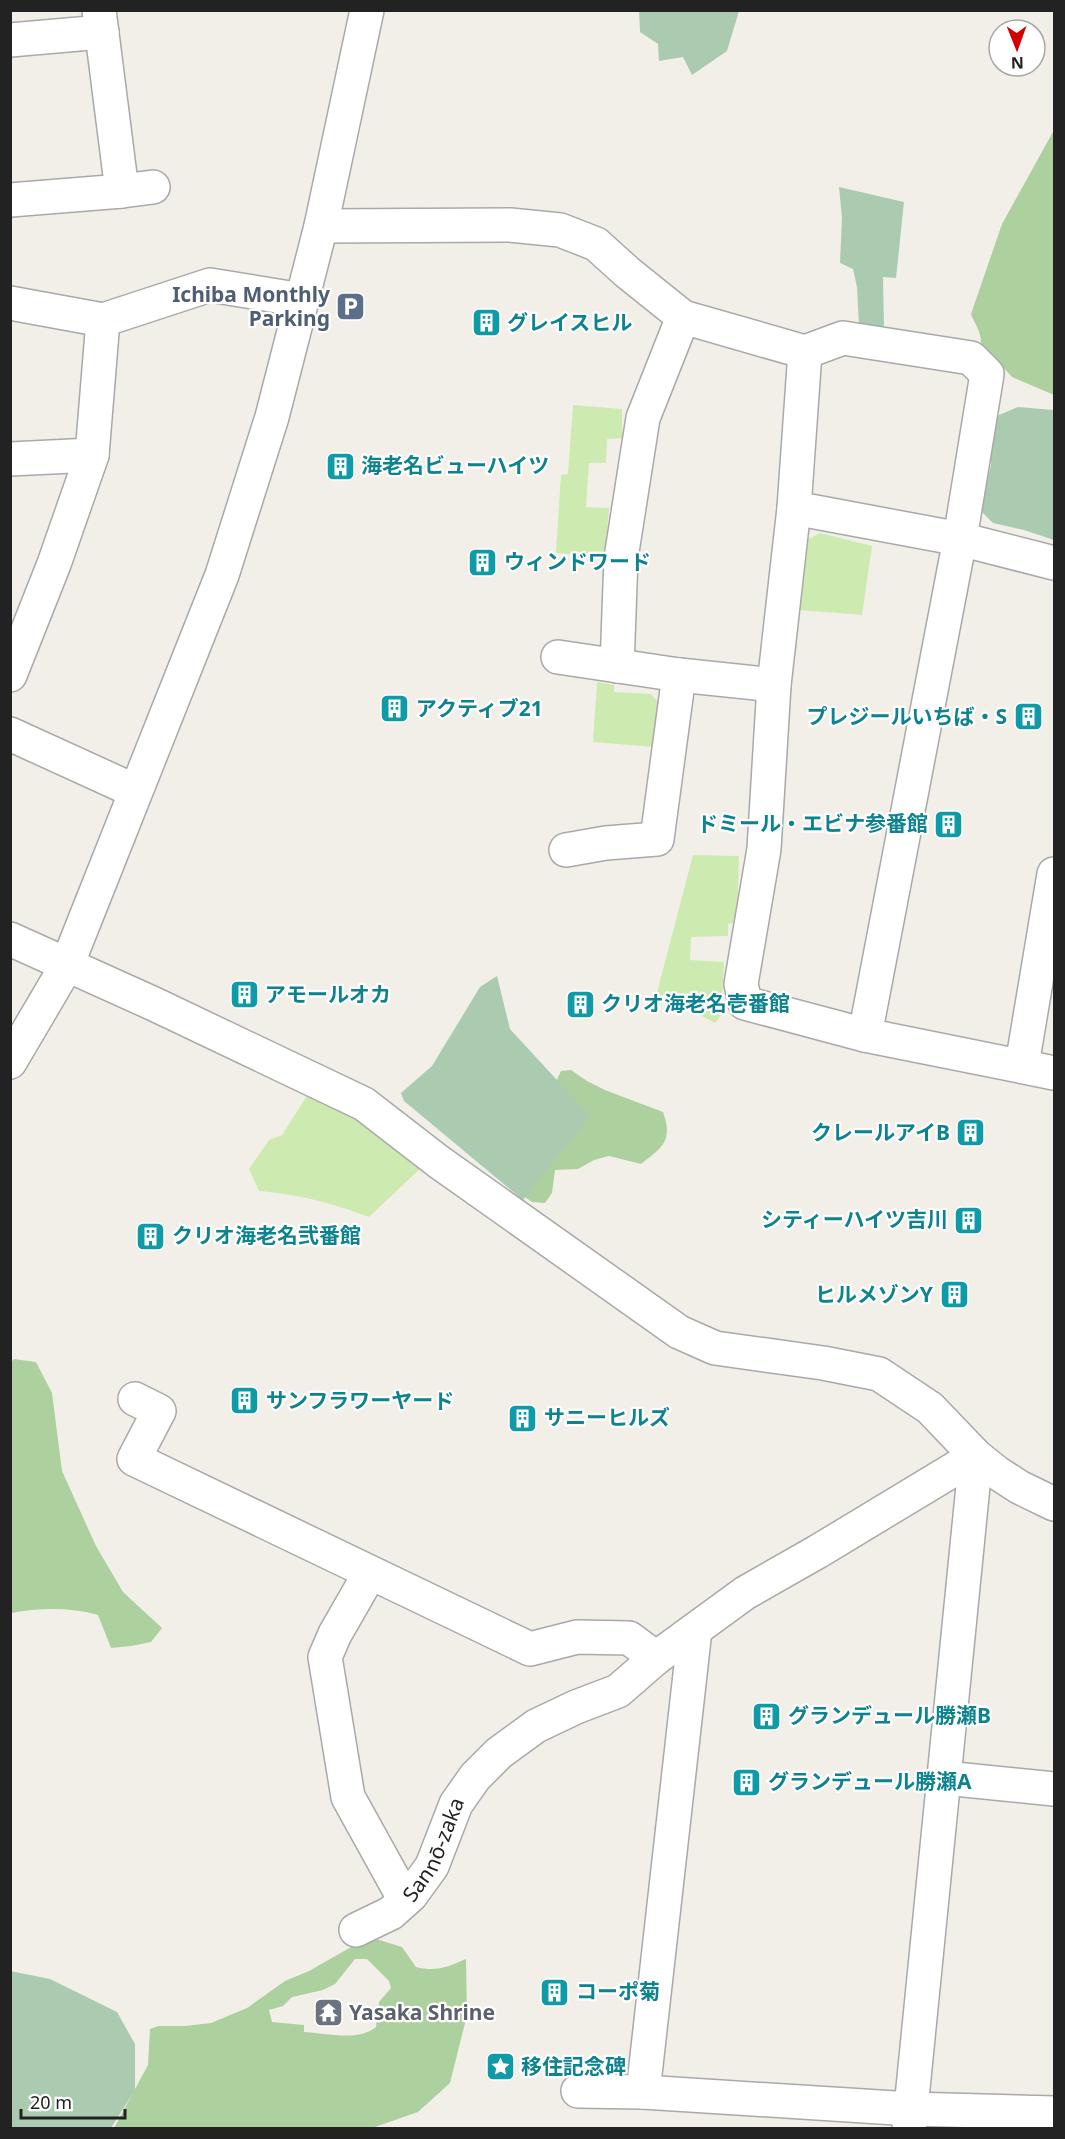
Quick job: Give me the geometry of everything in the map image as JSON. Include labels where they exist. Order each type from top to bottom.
[{"type":"street","points":[[10,1062],[67,965],[222,575],[272,417],[321,226],[367,10]]},
{"type":"street","points":[[10,40],[101,21],[137,189],[10,200]]},
{"type":"street","points":[[321,226],[510,225],[561,230],[596,244],[627,272],[683,316],[805,352],[843,338],[971,358],[987,374],[960,539],[865,1035]]},
{"type":"street","points":[[10,303],[103,320],[210,285],[302,300]]},
{"type":"street","points":[[618,666],[621,558],[643,418],[683,316]]},
{"type":"street","points":[[10,675],[54,564],[92,455],[103,320]]},
{"type":"street","points":[[805,352],[794,508],[774,685],[764,849],[741,984],[745,1003],[865,1035],[1054,1072]]},
{"type":"street","points":[[10,459],[92,455]]},
{"type":"street","points":[[794,508],[960,539],[1054,563]]},
{"type":"street","points":[[558,657],[679,675],[774,685]]},
{"type":"street","points":[[566,850],[657,838],[679,675]]},
{"type":"street","points":[[10,734],[135,791]]},
{"type":"street","points":[[1022,1065],[1054,874]]},
{"type":"street","points":[[10,939],[154,1004],[364,1104],[439,1161],[680,1332],[715,1348],[823,1363],[879,1374],[930,1408],[976,1456],[1019,1487],[1054,1504]]},
{"type":"street","points":[[135,1399],[159,1411],[134,1459],[530,1649],[577,1637],[629,1638],[656,1658]]},
{"type":"street","points":[[910,2119],[976,1456]]},
{"type":"street","name":"Sannō-zaka","points":[[356,1930],[391,1913],[405,1900],[432,1866],[456,1804],[475,1777],[499,1753],[536,1726],[618,1691],[656,1658],[745,1593],[976,1456]]},
{"type":"street","points":[[370,1573],[335,1634],[325,1657],[348,1797],[405,1900]]},
{"type":"street","points":[[643,2092],[694,1630]]},
{"type":"street","points":[[945,1778],[1054,1789]]},
{"type":"street","points":[[578,2091],[643,2092],[910,2119],[1054,2112]]},
{"type":"green space","points":[[639,10],[739,11],[727,51],[692,75],[683,57],[659,61],[658,44],[640,32]]},
{"type":"green space","points":[[1054,130],[1054,395],[1012,377],[981,343],[979,331],[971,314],[1002,224]]},
{"type":"green space","points":[[839,187],[904,202],[896,278],[883,277],[884,327],[859,325],[857,287],[853,269],[840,263],[842,218]]},
{"type":"green space","points":[[573,405],[622,409],[622,438],[607,439],[606,463],[589,463],[586,507],[609,508],[605,558],[556,553],[561,475],[568,474]]},
{"type":"green space","points":[[1018,407],[1054,410],[1054,540],[993,523],[980,510],[991,465],[991,428],[999,415]]},
{"type":"green space","points":[[820,533],[872,546],[862,615],[799,610],[807,540]]},
{"type":"green space","points":[[597,682],[614,685],[614,692],[651,694],[658,702],[654,747],[593,742]]},
{"type":"green space","points":[[693,855],[739,856],[737,922],[728,924],[728,936],[691,937],[690,960],[724,962],[721,1015],[715,1023],[696,1013],[688,1000],[668,995],[666,1001],[655,1000]]},
{"type":"green space","points":[[497,976],[510,1029],[590,1116],[523,1200],[404,1101],[401,1093],[432,1066],[480,987]]},
{"type":"green space","points":[[571,1070],[605,1090],[663,1112],[667,1130],[666,1137],[660,1148],[641,1164],[609,1156],[594,1160],[578,1169],[555,1170],[552,1193],[545,1203],[532,1202],[525,1197],[554,1086],[561,1071]]},
{"type":"green space","points":[[308,1094],[367,1121],[424,1165],[369,1217],[315,1200],[259,1191],[249,1169],[269,1140],[282,1135]]},
{"type":"green space","points":[[14,1359],[36,1362],[52,1393],[62,1471],[96,1546],[123,1592],[162,1628],[151,1642],[111,1648],[98,1615],[87,1612],[55,1609],[11,1613],[10,1363]]},
{"type":"green space","points":[[376,1939],[402,1947],[416,1967],[430,1969],[442,1968],[466,1959],[467,2015],[450,2083],[418,2112],[372,2128],[114,2128],[148,2065],[150,2029],[158,2026],[211,2023],[247,2008],[285,1981],[309,1971],[353,1946]],"holes":[[[355,1959],[367,1959],[389,1981],[391,1988],[379,2002],[376,2027],[369,2032],[351,2035],[304,2032],[304,2025],[272,2022],[269,2010],[283,2006],[292,1997],[323,1990],[335,1984]]]},
{"type":"green space","points":[[10,1971],[50,1979],[117,2012],[135,2044],[135,2090],[111,2128],[11,2128]]},
{"type":"place","name":"Ichiba Monthly Parking","points":[[351,307]]},
{"type":"place","name":"グレイスヒル","points":[[486,323]]},
{"type":"place","name":"海老名ビューハイツ","points":[[340,466]]},
{"type":"place","name":"ウィンドワード","points":[[483,562]]},
{"type":"place","name":"アクティブ21","points":[[395,709]]},
{"type":"place","name":"プレジールいちば・S","points":[[1028,717]]},
{"type":"place","name":"ドミール・エビナ参番館","points":[[949,824]]},
{"type":"place","name":"アモールオカ","points":[[244,995]]},
{"type":"place","name":"クリオ海老名壱番館","points":[[580,1004]]},
{"type":"place","name":"クレールアイB","points":[[971,1133]]},
{"type":"place","name":"シティーハイツ吉川","points":[[969,1220]]},
{"type":"place","name":"クリオ海老名弐番館","points":[[151,1236]]},
{"type":"place","name":"ヒルメゾンY","points":[[954,1295]]},
{"type":"place","name":"サンフラワーヤード","points":[[245,1401]]},
{"type":"place","name":"サニーヒルズ","points":[[523,1418]]},
{"type":"place","name":"グランデュール勝瀬B","points":[[767,1716]]},
{"type":"place","name":"グランデュール勝瀬A","points":[[747,1782]]},
{"type":"place","name":"コーポ菊","points":[[555,1992]]},
{"type":"place","name":"Yasaka Shrine","points":[[328,2013]]},
{"type":"place","name":"移住記念碑","points":[[500,2067]]}]
